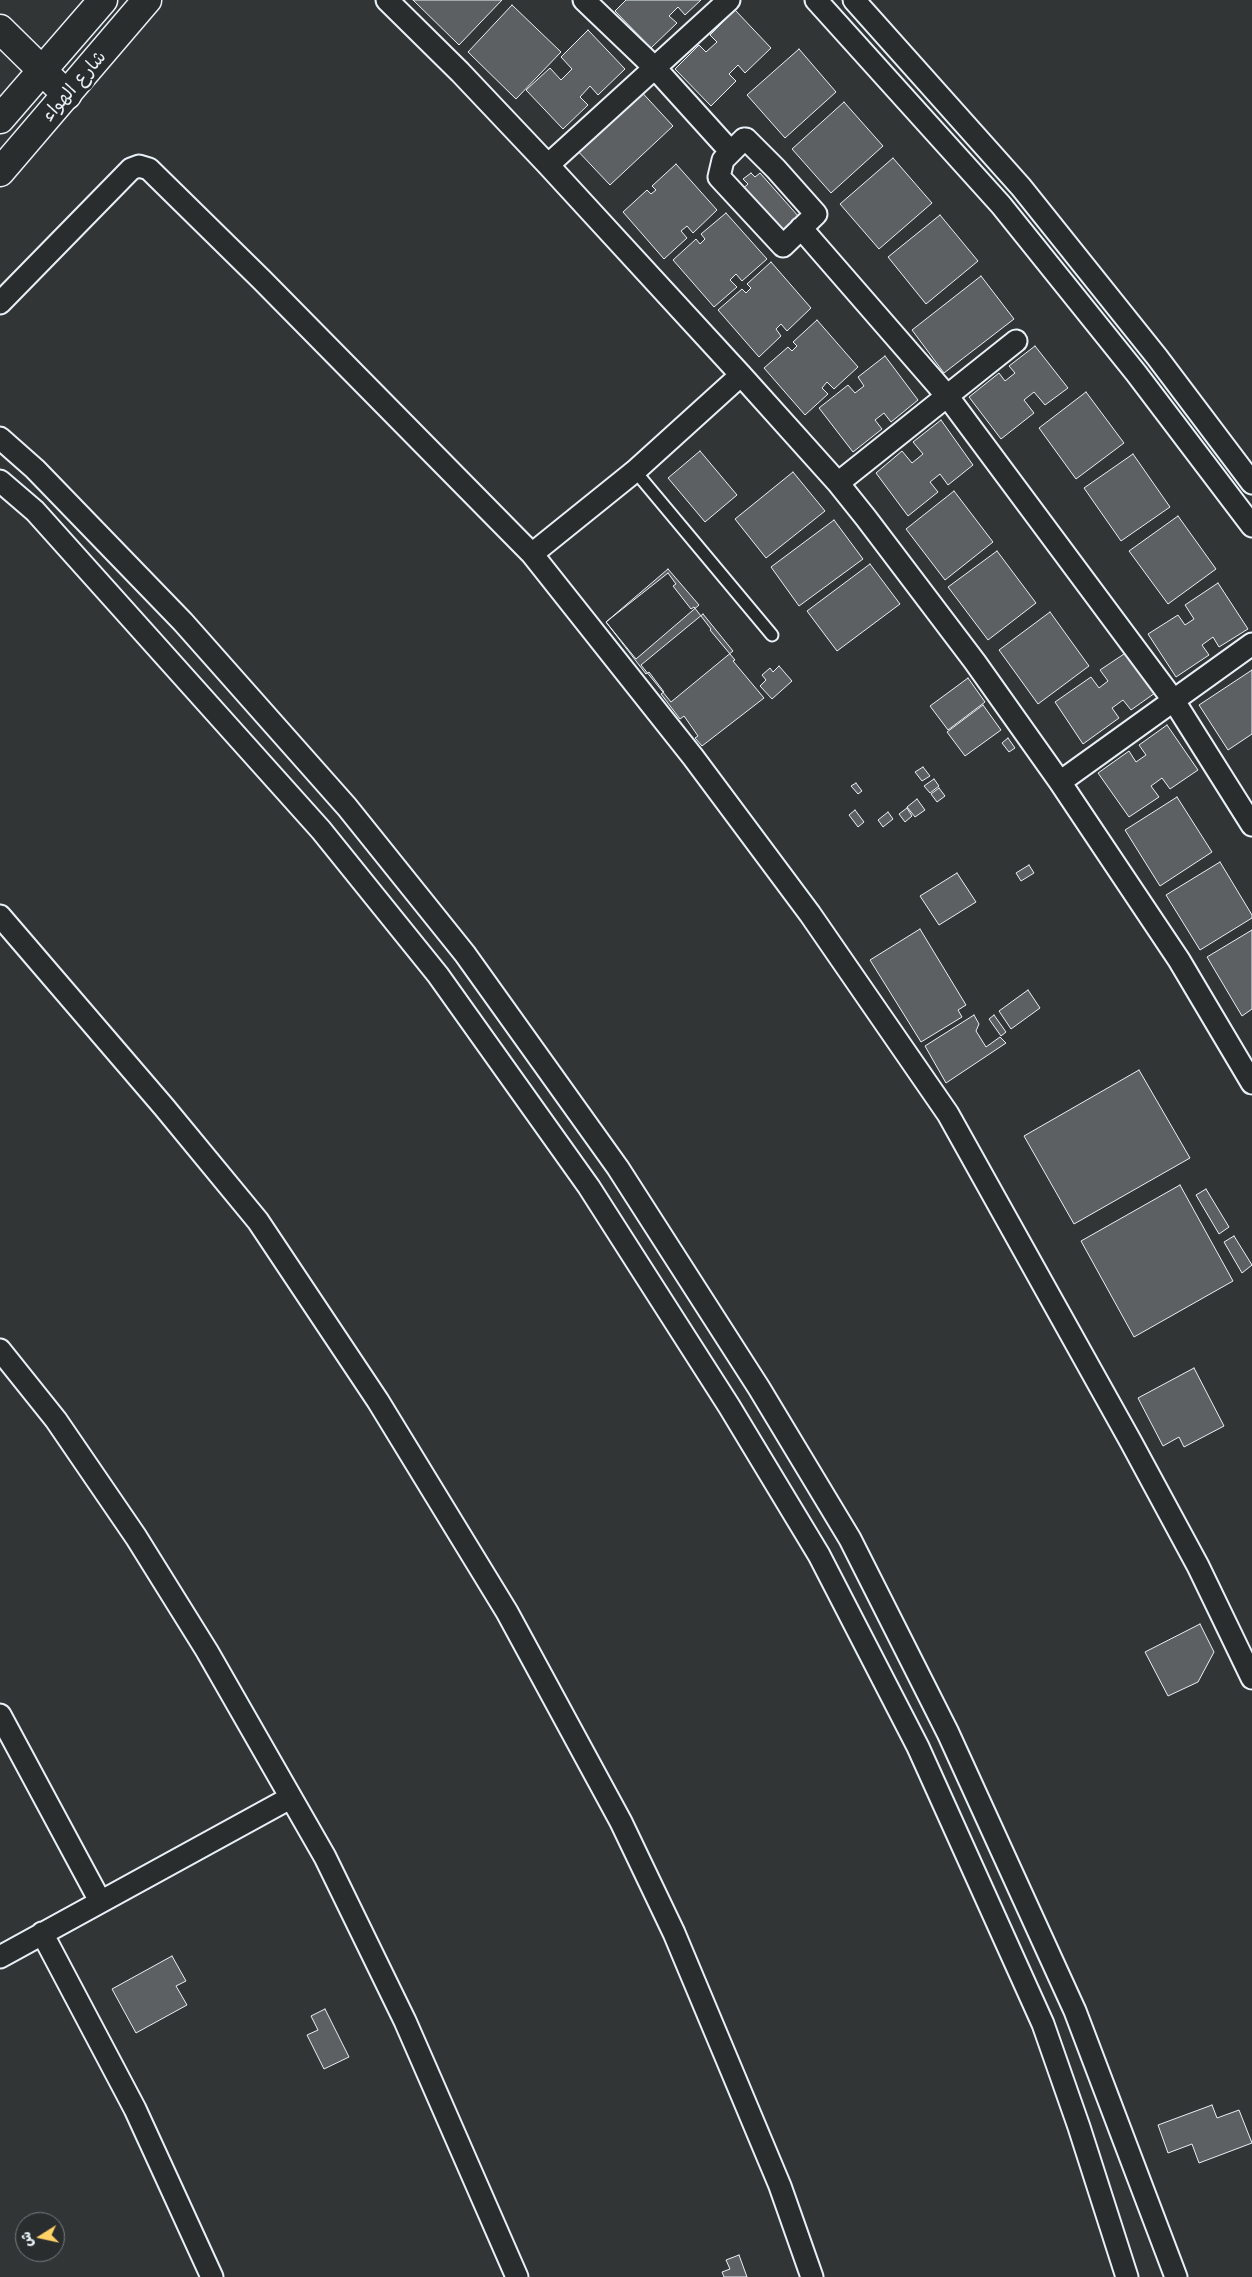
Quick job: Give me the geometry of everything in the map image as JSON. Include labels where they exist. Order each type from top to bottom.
[{"type":"main road","name":"شارع الهواء","points":[[0,119],[103,0]]},
{"type":"main road","name":"شارع الهواء","points":[[0,172],[147,0]]},
{"type":"main road","points":[[0,29],[67,95]]},
{"type":"street","points":[[387,0],[460,72],[548,165],[838,483],[975,662],[1060,782],[1179,960],[1252,1083]]},
{"type":"street","points":[[584,0],[655,68],[731,152]]},
{"type":"street","points":[[548,165],[729,0]]},
{"type":"street","points":[[854,0],[1021,187],[1157,357],[1252,483]]},
{"type":"street","points":[[825,3],[1001,205],[1136,373],[1252,526]]},
{"type":"street","points":[[746,139],[816,214],[783,246],[719,177],[721,163],[731,152],[746,139]]},
{"type":"street","points":[[0,303],[131,169],[139,166],[149,169],[256,274],[532,554],[693,757],[810,914],[948,1114],[1198,1566],[1252,1678]]},
{"type":"street","points":[[801,228],[948,397],[1174,702],[1252,825]]},
{"type":"street","points":[[838,483],[1016,341]]},
{"type":"street","points":[[532,554],[635,471],[741,375]]},
{"type":"street","points":[[0,438],[35,469],[183,622],[348,807],[459,946],[618,1168],[759,1388],[850,1539],[948,1733],[1075,2011],[1176,2277]]},
{"type":"street","points":[[0,481],[35,510],[295,800],[438,975],[589,1187],[729,1406],[819,1555],[918,1747],[1043,2024],[1079,2127],[1127,2277]]},
{"type":"street","points":[[1060,782],[1174,702],[1252,644]]},
{"type":"street","points":[[0,916],[164,1107],[258,1221],[378,1401],[507,1612],[621,1822],[674,1933],[780,2186],[812,2277]]},
{"type":"street","points":[[0,1350],[56,1420],[136,1537],[208,1652],[325,1857],[405,2021],[518,2277]]},
{"type":"street","points":[[0,1715],[100,1901]]},
{"type":"street","points":[[0,1957],[290,1798]]},
{"type":"street","points":[[42,1933],[135,2109],[212,2277]]},
{"type":"lane","points":[[635,471],[772,635]]},
{"type":"building","points":[[413,0],[502,0],[459,45]]},
{"type":"building","points":[[626,0],[701,0],[685,15],[678,7],[669,16],[677,23],[651,48],[615,11]]},
{"type":"building","points":[[512,5],[561,52],[516,99],[468,52]]},
{"type":"building","points":[[735,10],[771,48],[745,73],[738,65],[729,74],[736,81],[711,106],[675,69],[699,45],[706,52],[717,42],[710,35]]},
{"type":"building","points":[[588,30],[625,69],[598,95],[590,86],[580,97],[588,105],[563,129],[526,90],[550,68],[561,80],[572,69],[561,57]]},
{"type":"building","points":[[799,49],[836,92],[785,138],[747,95]]},
{"type":"building","points":[[637,87],[673,126],[610,185],[574,147]]},
{"type":"building","points":[[844,102],[883,146],[831,193],[792,149]]},
{"type":"building","points":[[893,158],[932,203],[879,249],[840,204]]},
{"type":"building","points":[[676,164],[717,210],[693,233],[687,226],[681,231],[687,238],[664,259],[623,212],[647,190],[651,194],[656,190],[652,186]]},
{"type":"building","points":[[751,173],[755,177],[760,173],[799,217],[780,234],[741,190],[748,184],[743,179]]},
{"type":"building","points":[[726,213],[767,259],[742,281],[736,274],[730,280],[737,287],[714,307],[673,260],[696,239],[700,244],[705,239],[701,234]]},
{"type":"building","points":[[940,215],[978,261],[926,304],[888,257]]},
{"type":"building","points":[[771,262],[811,308],[787,331],[781,324],[776,329],[781,336],[759,357],[718,310],[742,289],[746,293],[751,288],[747,284]]},
{"type":"building","points":[[981,276],[1014,319],[944,373],[912,330]]},
{"type":"building","points":[[817,320],[858,367],[834,389],[827,382],[822,388],[828,394],[805,415],[764,368],[788,347],[792,351],[797,346],[793,342]]},
{"type":"building","points":[[1035,346],[1068,388],[1045,405],[1034,392],[1024,400],[1034,413],[1001,439],[969,397],[999,373],[1005,381],[1015,373],[1009,366]]},
{"type":"building","points":[[885,356],[918,400],[891,422],[884,413],[875,420],[882,429],[853,452],[819,408],[848,385],[855,393],[864,386],[858,377]]},
{"type":"building","points":[[1086,392],[1124,443],[1076,479],[1039,428]]},
{"type":"building","points":[[941,420],[973,465],[948,485],[940,474],[930,482],[938,492],[908,516],[876,473],[902,451],[912,463],[923,454],[913,442]]},
{"type":"building","points":[[700,451],[737,495],[705,522],[668,478]]},
{"type":"building","points":[[1133,454],[1170,507],[1121,541],[1084,488]]},
{"type":"building","points":[[793,472],[825,511],[766,558],[735,519]]},
{"type":"building","points":[[954,491],[993,542],[945,580],[906,529]]},
{"type":"building","points":[[1178,516],[1216,569],[1168,604],[1129,551]]},
{"type":"building","points":[[834,520],[863,559],[799,606],[771,567]]},
{"type":"building","points":[[997,551],[1036,603],[988,640],[948,587]]},
{"type":"building","points":[[870,564],[900,604],[837,651],[807,611]]},
{"type":"building","points":[[668,569],[699,605],[636,659],[606,622]]},
{"type":"building","points":[[668,573],[676,584],[673,586],[691,609],[694,607],[735,660],[733,661],[764,698],[702,746],[695,738],[698,736],[684,716],[680,719],[661,694],[664,692],[649,672],[646,674],[606,622]]},
{"type":"building","points":[[1218,583],[1248,629],[1219,647],[1213,637],[1202,645],[1209,655],[1176,677],[1148,634],[1178,615],[1185,625],[1194,619],[1185,605]]},
{"type":"building","points":[[1050,612],[1089,666],[1038,704],[999,650]]},
{"type":"building","points":[[703,614],[733,651],[671,702],[641,665]]},
{"type":"building","points":[[1127,652],[1155,693],[1131,710],[1123,700],[1112,708],[1119,718],[1083,744],[1055,702],[1091,677],[1099,688],[1108,681],[1100,670]]},
{"type":"building","points":[[779,666],[792,681],[772,699],[760,686],[766,680],[762,675],[770,668],[773,672]]},
{"type":"building","points":[[1252,670],[1252,734],[1228,750],[1199,705]]},
{"type":"building","points":[[968,678],[985,702],[948,730],[930,706]]},
{"type":"building","points":[[983,705],[1001,730],[965,756],[947,732]]},
{"type":"building","points":[[1167,725],[1198,770],[1170,789],[1162,778],[1151,786],[1159,797],[1129,817],[1098,773],[1129,751],[1136,762],[1146,755],[1139,745]]},
{"type":"building","points":[[1008,738],[1015,748],[1009,752],[1002,743]]},
{"type":"building","points":[[923,767],[930,776],[922,781],[915,772]]},
{"type":"building","points":[[934,779],[939,786],[930,793],[924,786]]},
{"type":"building","points":[[856,783],[862,791],[858,794],[851,786]]},
{"type":"building","points":[[939,788],[945,796],[937,802],[931,794]]},
{"type":"building","points":[[1177,797],[1212,852],[1160,886],[1125,830]]},
{"type":"building","points":[[917,799],[925,810],[915,817],[907,807]]},
{"type":"building","points":[[907,808],[912,816],[905,822],[899,814]]},
{"type":"building","points":[[855,810],[864,822],[858,827],[849,815]]},
{"type":"building","points":[[888,812],[893,819],[883,827],[878,820]]},
{"type":"building","points":[[1220,862],[1252,918],[1200,950],[1166,895]]},
{"type":"building","points":[[1029,865],[1034,873],[1021,881],[1016,873]]},
{"type":"building","points":[[957,873],[976,902],[939,925],[920,896]]},
{"type":"building","points":[[920,929],[966,1005],[958,1010],[962,1017],[921,1042],[870,960]]},
{"type":"building","points":[[1252,930],[1252,1009],[1242,1016],[1207,957]]},
{"type":"building","points":[[1028,990],[1040,1008],[1011,1029],[999,1011]]},
{"type":"building","points":[[974,1015],[979,1024],[976,1031],[986,1047],[1000,1037],[1006,1043],[946,1083],[925,1046]]},
{"type":"building","points":[[994,1015],[1006,1032],[1001,1036],[989,1019]]},
{"type":"building","points":[[1139,1070],[1190,1158],[1074,1224],[1024,1136]]},
{"type":"building","points":[[1180,1185],[1233,1281],[1134,1337],[1081,1241]]},
{"type":"building","points":[[1206,1189],[1229,1227],[1219,1234],[1196,1195]]},
{"type":"building","points":[[1234,1236],[1252,1265],[1242,1273],[1224,1242]]},
{"type":"building","points":[[1194,1368],[1224,1426],[1184,1447],[1179,1437],[1163,1446],[1138,1398]]},
{"type":"building","points":[[1200,1624],[1214,1652],[1198,1682],[1168,1696],[1145,1652]]},
{"type":"building","points":[[172,1956],[186,1981],[176,1986],[187,2005],[136,2033],[112,1989]]},
{"type":"building","points":[[325,2009],[349,2057],[324,2069],[307,2035],[318,2030],[311,2016]]},
{"type":"building","points":[[1212,2105],[1217,2118],[1239,2110],[1252,2143],[1199,2163],[1192,2144],[1168,2153],[1158,2125]]},
{"type":"building","points":[[739,2255],[747,2277],[724,2277],[722,2272],[730,2269],[726,2260]]}]
